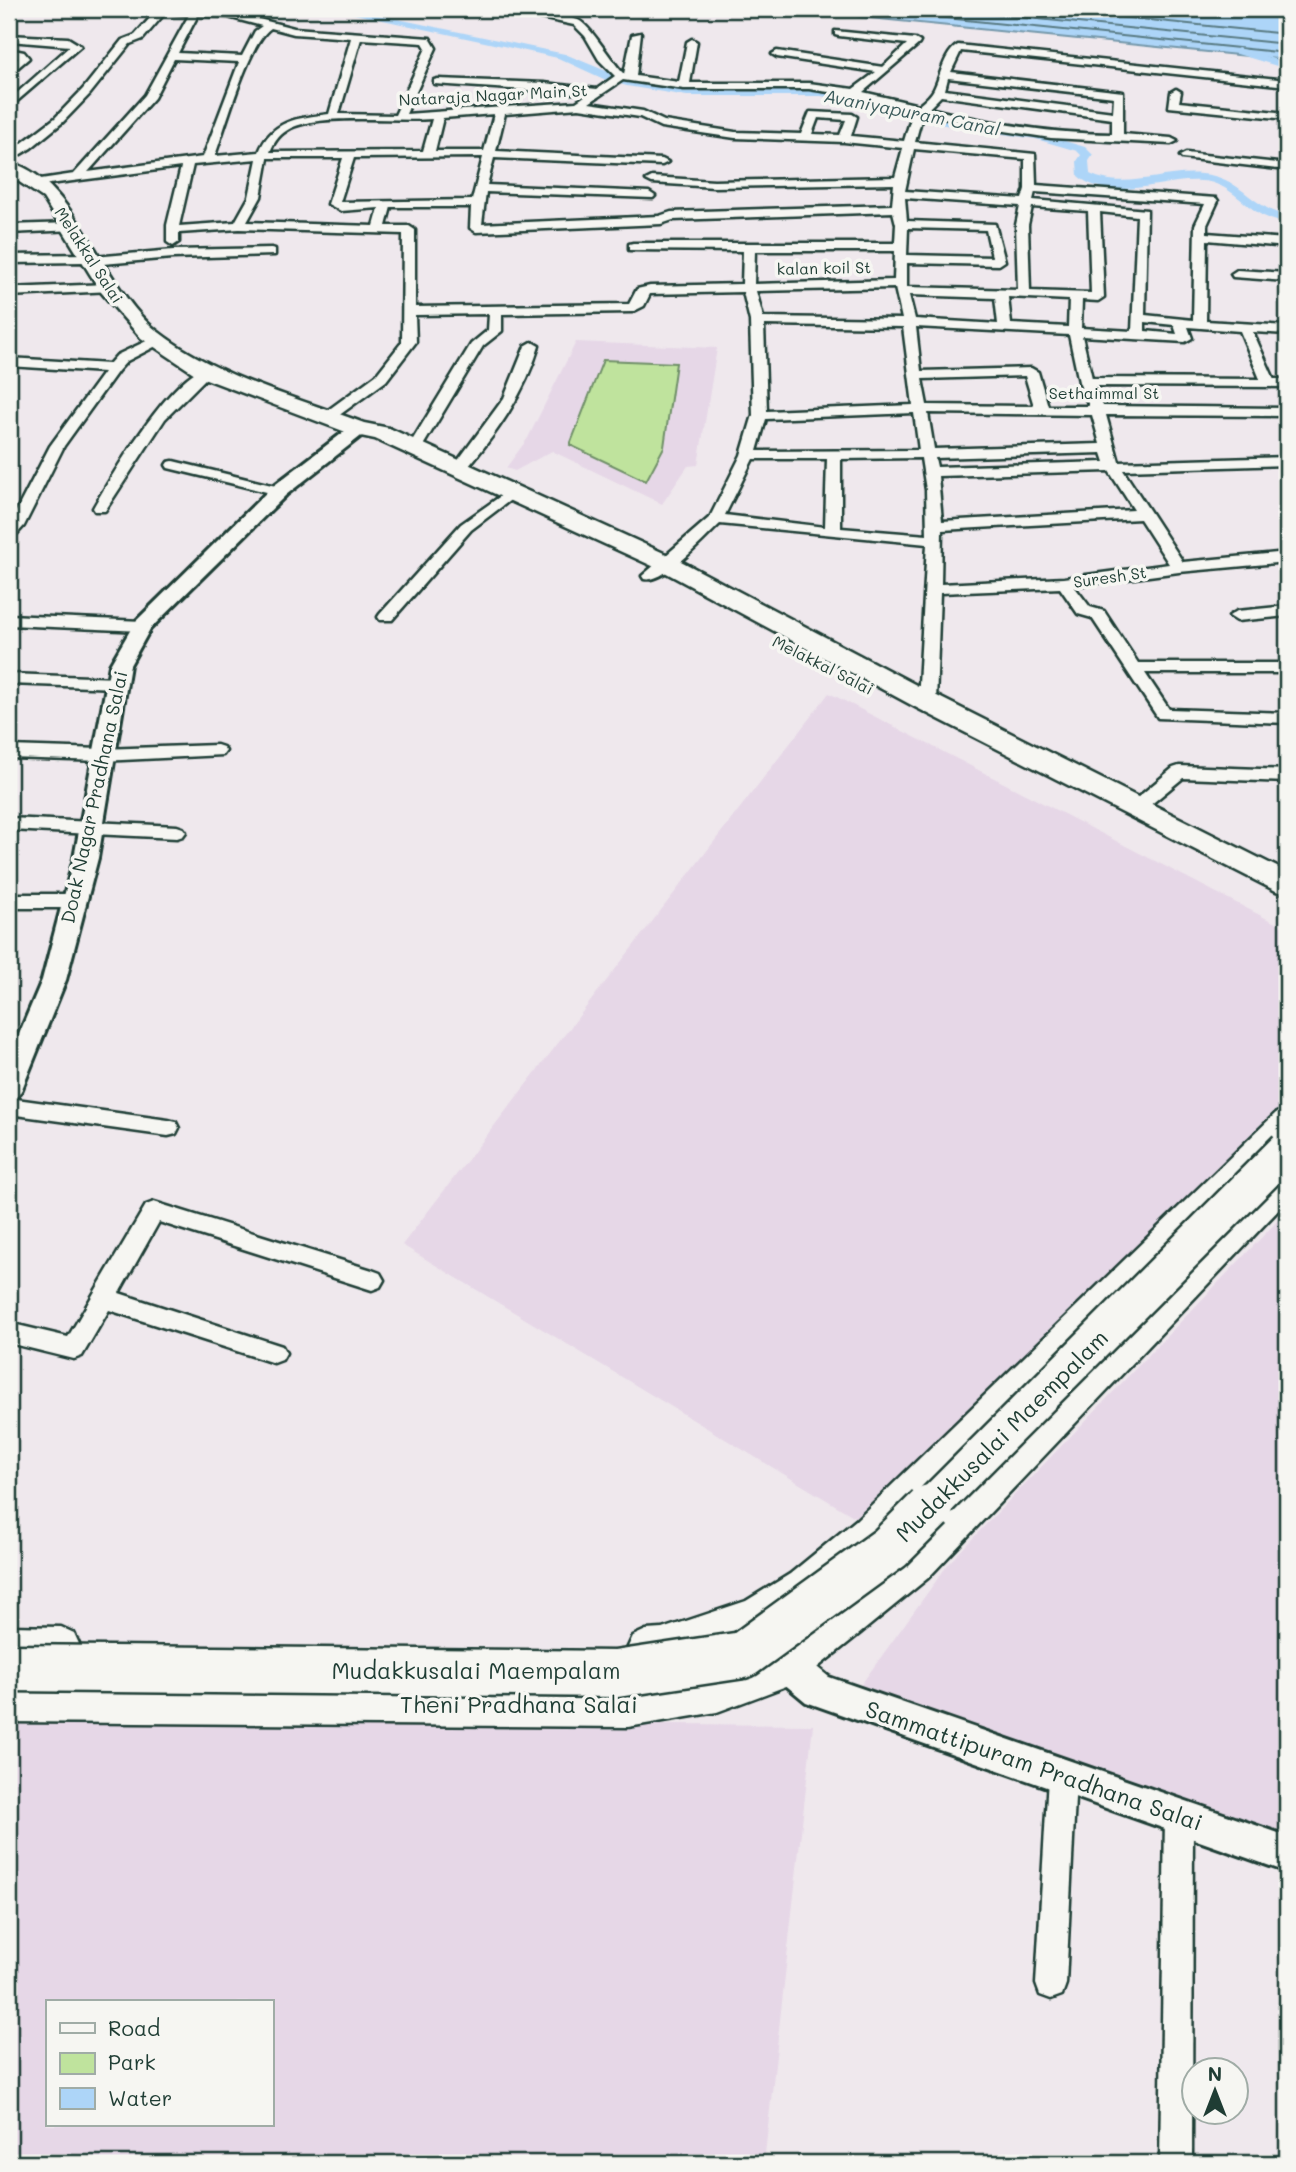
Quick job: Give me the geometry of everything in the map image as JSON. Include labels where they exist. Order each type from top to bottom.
[{"type":"main road","name":"Melakkal Salai","points":[[9,167],[50,194],[108,288],[139,326],[157,340],[206,371],[359,429],[381,433],[458,470],[503,498]]},
{"type":"main road","name":"Melakkal Salai","points":[[359,429],[367,439],[659,570],[1287,884]]},
{"type":"main road","name":"Melakkal Salai","points":[[659,570],[1287,902]]},
{"type":"main road","points":[[9,1645],[522,1657],[662,1648],[756,1616],[803,1587],[869,1532],[1287,1121]]},
{"type":"main road","name":"Mudakkusalai Maempalam","points":[[9,1668],[616,1674],[743,1655],[891,1548],[1287,1149]]},
{"type":"main road","name":"Theni Pradhana Salai","points":[[9,1703],[628,1708],[718,1693],[789,1666],[915,1566],[1287,1181]]},
{"type":"main road","points":[[756,1616],[789,1666]]},
{"type":"street","points":[[9,158],[40,139],[72,110],[126,42],[139,37],[163,9],[195,12],[210,10],[294,31],[426,40],[431,48],[399,118]]},
{"type":"street","points":[[79,176],[150,96],[195,12]]},
{"type":"street","points":[[529,13],[577,23],[589,34],[603,58],[621,79],[684,86],[808,86],[855,93],[961,120],[1072,138],[1117,137],[1171,141]]},
{"type":"street","points":[[208,160],[244,59],[260,31],[270,25]]},
{"type":"street","points":[[839,33],[915,42],[855,93]]},
{"type":"street","points":[[333,117],[357,35]]},
{"type":"street","points":[[579,104],[621,79],[631,58],[637,35]]},
{"type":"street","points":[[9,38],[68,41],[76,46],[9,105]]},
{"type":"street","points":[[684,86],[692,42]]},
{"type":"street","points":[[927,702],[935,533],[930,472],[909,323],[901,288],[902,224],[899,201],[900,180],[919,110],[939,92],[944,74],[958,48],[1287,83]]},
{"type":"street","points":[[9,52],[20,54],[24,58],[9,72]]},
{"type":"street","points":[[777,54],[885,70]]},
{"type":"street","points":[[171,57],[244,59]]},
{"type":"street","points":[[944,74],[1119,94],[1117,137]]},
{"type":"street","points":[[438,82],[544,86],[599,92]]},
{"type":"street","points":[[939,92],[1118,116]]},
{"type":"street","points":[[1176,92],[1173,105],[1287,116]]},
{"type":"street","name":"Nataraja Nagar Main St","points":[[263,155],[270,138],[290,124],[333,117],[399,118],[579,104],[643,114],[661,131],[844,139],[1031,156],[1030,188]]},
{"type":"street","points":[[500,111],[477,203],[475,228],[661,220],[671,216],[899,201],[1026,203],[1143,212],[1138,335]]},
{"type":"street","points":[[428,155],[439,114]]},
{"type":"street","points":[[806,138],[814,114],[852,117],[844,139]]},
{"type":"street","points":[[34,183],[263,155],[662,156],[643,220]]},
{"type":"street","points":[[240,225],[255,197],[263,155]]},
{"type":"street","points":[[349,156],[334,204],[341,207],[477,203]]},
{"type":"street","points":[[1186,156],[1287,167]]},
{"type":"street","points":[[173,254],[173,230],[188,163]]},
{"type":"street","points":[[653,180],[714,184],[900,180]]},
{"type":"street","points":[[481,188],[649,196]]},
{"type":"street","points":[[1024,294],[1021,225],[1030,188],[1212,201],[1201,225],[1199,325]]},
{"type":"street","points":[[379,230],[386,204]]},
{"type":"street","points":[[1094,208],[1098,297],[1076,296],[1074,330],[1086,382],[1098,410],[1113,466],[1179,566]]},
{"type":"street","points":[[633,247],[749,244],[999,261],[991,227],[902,224]]},
{"type":"street","points":[[173,230],[240,225],[409,230],[410,342],[381,378],[330,416]]},
{"type":"street","points":[[9,229],[71,227]]},
{"type":"street","points":[[1201,236],[1287,243]]},
{"type":"street","points":[[659,570],[716,519],[748,455],[760,415],[757,321],[748,286],[749,244]]},
{"type":"street","points":[[9,259],[90,260],[173,254],[271,252]]},
{"type":"street","points":[[1237,274],[1287,277]]},
{"type":"street","name":"kalan koil St","points":[[496,309],[632,308],[639,303],[642,292],[650,290],[748,286],[901,288],[1076,296]]},
{"type":"street","points":[[9,292],[108,288]]},
{"type":"street","points":[[1001,294],[1005,327]]},
{"type":"street","points":[[409,311],[496,309],[495,331],[478,344],[414,449]]},
{"type":"street","points":[[1139,318],[1199,325],[1287,330]]},
{"type":"street","points":[[757,321],[909,323],[1185,338],[1179,321]]},
{"type":"street","points":[[1245,328],[1269,383]]},
{"type":"street","points":[[9,534],[16,526],[57,446],[113,368],[122,358],[157,340]]},
{"type":"street","points":[[458,470],[512,401],[525,374],[532,346]]},
{"type":"street","points":[[9,362],[113,368]]},
{"type":"street","points":[[100,508],[131,457],[183,390],[206,371]]},
{"type":"street","points":[[915,374],[1031,372],[1042,410]]},
{"type":"street","points":[[1086,382],[1287,383]]},
{"type":"street","name":"Sethaimmal St","points":[[760,415],[920,409],[1287,412]]},
{"type":"street","name":"Doak Nagar Pradhana Salai","points":[[9,1089],[54,980],[92,829],[102,755],[120,664],[142,626],[279,491],[359,429]]},
{"type":"street","points":[[748,455],[927,454],[1108,448]]},
{"type":"street","points":[[833,532],[834,455]]},
{"type":"street","points":[[930,472],[1287,461]]},
{"type":"street","points":[[173,465],[279,491]]},
{"type":"street","points":[[387,617],[447,546],[503,498]]},
{"type":"street","points":[[716,519],[833,532],[935,533],[1145,513]]},
{"type":"street","name":"Suresh St","points":[[931,589],[1064,583],[1179,566],[1287,557]]},
{"type":"street","points":[[1064,583],[1084,611],[1098,614],[1164,714],[1287,718]]},
{"type":"street","points":[[1237,616],[1287,611]]},
{"type":"street","points":[[9,620],[142,626]]},
{"type":"street","points":[[1133,668],[1287,668]]},
{"type":"street","points":[[9,679],[117,683]]},
{"type":"street","points":[[9,752],[102,755],[217,751]]},
{"type":"street","points":[[1137,807],[1179,772],[1287,776]]},
{"type":"street","points":[[9,824],[177,832]]},
{"type":"street","points":[[9,901],[74,901]]},
{"type":"street","points":[[9,1106],[168,1128]]},
{"type":"street","points":[[9,1333],[74,1349],[154,1212],[372,1280]]},
{"type":"street","points":[[104,1298],[274,1353]]},
{"type":"street","name":"Sammattipuram Pradhana Salai","points":[[789,1666],[818,1690],[1287,1854]]},
{"type":"street","points":[[1051,1984],[1062,1777]]},
{"type":"street","points":[[1176,2163],[1179,1817]]},
{"type":"shaded area","points":[[576,342],[717,348],[698,465],[688,466],[662,504],[552,451],[515,471],[506,468],[528,438]]},
{"type":"shaded area","points":[[829,693],[1287,929],[1287,1110],[865,1523],[402,1245]]},
{"type":"shaded area","points":[[1287,1211],[1287,1847],[855,1693],[949,1563]]},
{"type":"shaded area","points":[[9,1719],[813,1725],[764,2163],[9,2163]]},
{"type":"green space","points":[[603,360],[676,363],[664,447],[646,481],[570,445]]},
{"type":"water","points":[[842,9],[1287,9],[1287,60],[860,17]]},
{"type":"waterway","name":"Avaniyapuram Canal","points":[[337,9],[561,56],[627,83],[687,93],[821,93],[866,101],[889,110],[945,122],[1037,136],[1081,149],[1087,155],[1083,161],[1084,176],[1099,183],[1127,185],[1167,178],[1202,177],[1227,183],[1263,211],[1287,220]]},
{"type":"waterway","points":[[1238,51],[1287,66]]}]
